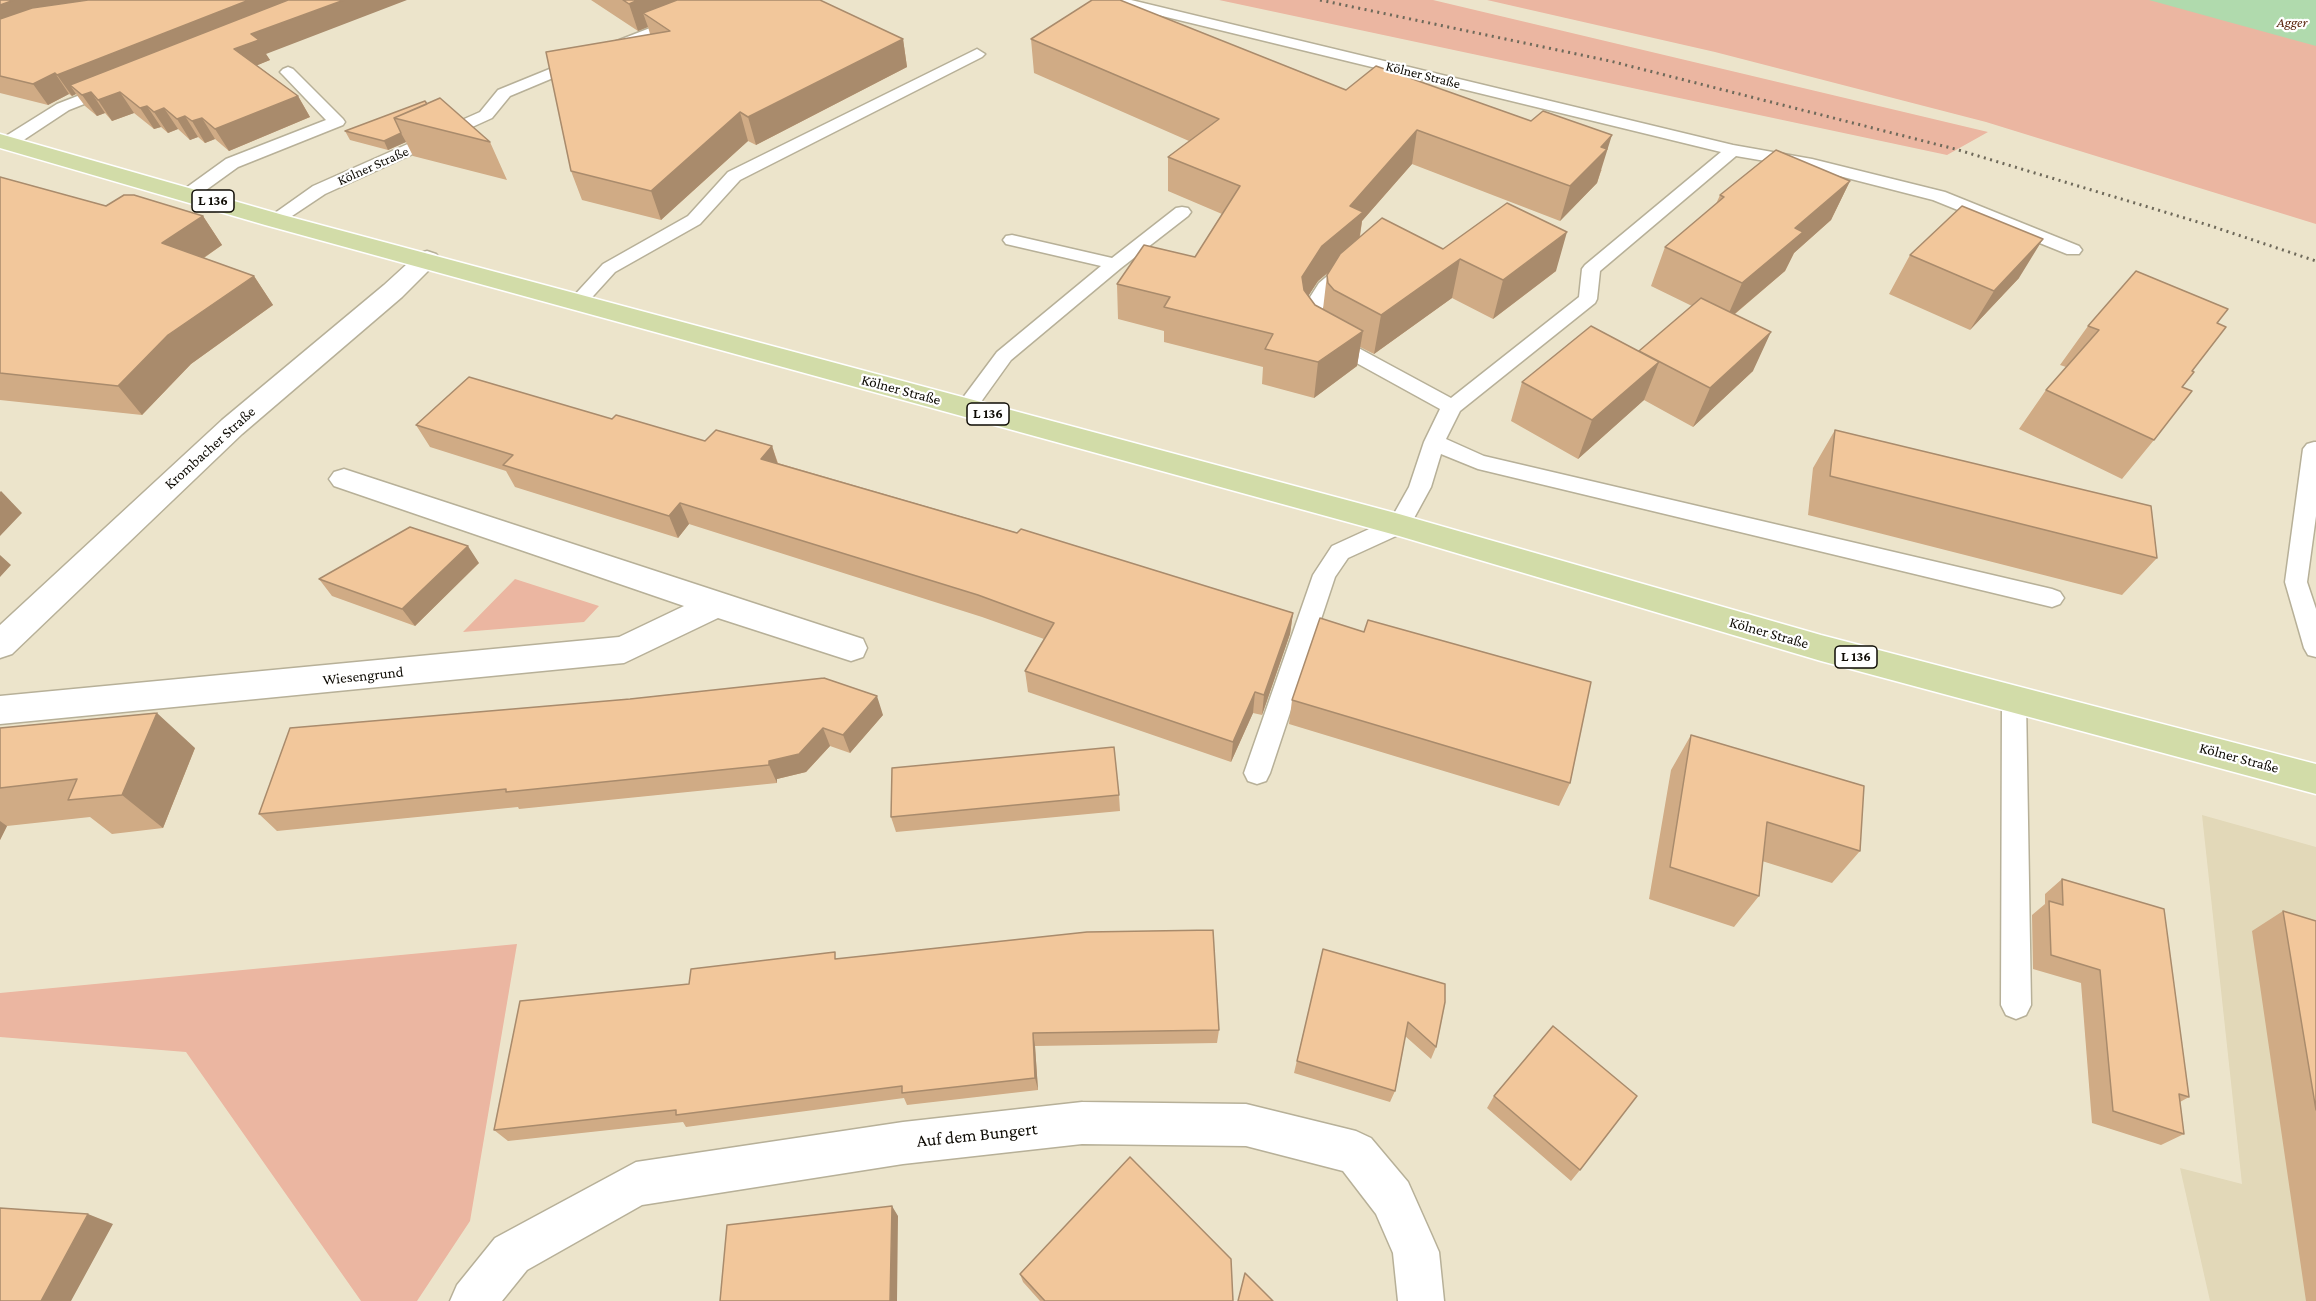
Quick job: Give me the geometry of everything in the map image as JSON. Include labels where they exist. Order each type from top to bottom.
[{"type":"main road","name":"Kölner Straße","points":[[3,142],[274,220],[427,259],[1399,525],[1821,648],[2316,779]]},
{"type":"street","name":"Krombacher Straße","points":[[0,645],[232,427],[393,291],[427,259]]},
{"type":"street","points":[[344,479],[716,605],[851,648]]},
{"type":"street","name":"Wiesengrund","points":[[0,710],[624,650],[716,605]]},
{"type":"street","name":"Auf dem Bungert","points":[[472,1301],[511,1254],[636,1185],[903,1143],[1082,1123],[1246,1125],[1356,1154],[1392,1198],[1416,1252],[1421,1301]]},
{"type":"lane","name":"Kölner Straße","points":[[274,220],[319,190],[486,115],[504,93],[735,0]]},
{"type":"lane","name":"Kölner Straße","points":[[1113,0],[1733,150],[1812,164],[1939,196],[2073,250]]},
{"type":"lane","points":[[578,301],[609,268],[694,220],[734,176],[977,54]]},
{"type":"lane","points":[[189,194],[232,163],[337,122],[288,72]]},
{"type":"lane","points":[[3,142],[63,107],[129,80]]},
{"type":"lane","points":[[1257,773],[1324,575],[1340,552],[1399,525],[1420,487],[1434,442],[1452,407],[1588,298],[1591,269],[1733,150]]},
{"type":"lane","points":[[966,408],[1004,356],[1114,264],[1182,212]]},
{"type":"lane","points":[[1012,240],[1114,264]]},
{"type":"lane","points":[[1366,253],[1326,287],[1310,314],[1312,324],[1320,335],[1452,407]]},
{"type":"lane","points":[[1434,442],[1478,462],[2052,598]]},
{"type":"lane","points":[[2314,449],[2296,582],[2316,648]]},
{"type":"lane","points":[[2014,699],[2016,1005]]},
{"type":"shaded area","name":"Agger","points":[[2149,0],[2316,0],[2316,46],[2225,21]]},
{"type":"shaded area","points":[[2202,815],[2316,847],[2316,1301],[2210,1301],[2180,1168],[2242,1184]]},
{"type":"green space","points":[[1219,0],[1433,0],[1988,132],[1947,155]]},
{"type":"green space","points":[[1487,0],[2316,0],[2316,224],[1986,122],[1715,52]]},
{"type":"green space","points":[[515,579],[599,606],[584,622],[463,632]]},
{"type":"green space","points":[[517,944],[470,1221],[417,1301],[361,1301],[186,1052],[0,1037],[0,993]]},
{"type":"building","points":[[0,0],[14,0],[0,5]]},
{"type":"building","points":[[88,0],[249,0],[57,75],[55,73],[33,84],[0,76],[0,19],[32,8]]},
{"type":"building","points":[[288,0],[344,0],[251,34],[259,40],[234,49],[298,96],[215,129],[202,118],[192,121],[185,116],[177,119],[164,108],[154,112],[147,106],[140,108],[120,92],[98,100],[91,92],[82,95],[70,85]]},
{"type":"building","points":[[623,0],[638,0],[629,4]]},
{"type":"building","points":[[677,0],[820,0],[903,39],[748,117],[740,112],[651,191],[571,171],[546,52],[670,31],[643,13]]},
{"type":"building","points":[[1092,0],[1120,0],[1346,90],[1376,66],[1531,121],[1543,111],[1612,135],[1601,147],[1607,149],[1570,186],[1417,130],[1350,206],[1363,212],[1322,246],[1302,277],[1304,290],[1315,305],[1363,331],[1318,362],[1265,349],[1273,334],[1164,307],[1170,297],[1117,284],[1144,245],[1195,257],[1240,186],[1168,157],[1219,119],[1031,39]]},
{"type":"building","points":[[440,98],[490,142],[394,118]]},
{"type":"building","points":[[425,101],[427,104],[394,118],[401,133],[384,141],[345,131]]},
{"type":"building","points":[[1776,150],[1850,181],[1795,228],[1803,232],[1742,283],[1665,247],[1724,197],[1720,195]]},
{"type":"building","points":[[0,177],[106,206],[124,195],[134,195],[203,216],[162,243],[254,276],[168,335],[118,386],[0,373]]},
{"type":"building","points":[[1507,203],[1567,232],[1503,280],[1460,259],[1381,315],[1334,290],[1328,283],[1327,275],[1340,254],[1382,218],[1443,249]]},
{"type":"building","points":[[1962,206],[2043,239],[1994,291],[1910,255]]},
{"type":"building","points":[[2136,271],[2228,309],[2217,323],[2226,327],[2182,387],[2192,391],[2154,440],[2046,390],[2099,330],[2088,326]]},
{"type":"building","points":[[1701,298],[1771,332],[1710,388],[1639,351]]},
{"type":"building","points":[[1591,326],[1659,362],[1592,420],[1522,382]]},
{"type":"building","points":[[469,377],[612,419],[616,415],[705,441],[716,430],[772,446],[761,459],[1017,533],[1021,529],[1293,613],[1264,695],[1255,692],[1233,742],[1025,671],[1054,623],[978,595],[680,503],[669,516],[503,465],[513,455],[416,425]]},
{"type":"building","points":[[1835,430],[2151,506],[2157,558],[1830,476]]},
{"type":"building","points":[[410,527],[468,546],[402,609],[319,579]]},
{"type":"building","points":[[1320,618],[1364,632],[1368,620],[1591,682],[1570,783],[1292,700]]},
{"type":"building","points":[[824,678],[877,696],[843,735],[823,728],[799,754],[769,761],[769,765],[259,814],[290,728],[630,699]]},
{"type":"building","points":[[157,713],[122,795],[68,800],[77,779],[0,788],[0,728]]},
{"type":"building","points":[[1691,735],[1864,786],[1860,851],[1767,822],[1759,896],[1670,867]]},
{"type":"building","points":[[1114,747],[1119,795],[891,817],[892,768]]},
{"type":"building","points":[[2062,879],[2164,909],[2189,1097],[2179,1094],[2184,1134],[2113,1111],[2100,970],[2051,955],[2049,901],[2063,905]]},
{"type":"building","points":[[2283,911],[2316,921],[2316,1110]]},
{"type":"building","points":[[1213,930],[1219,1030],[1033,1033],[1035,1078],[902,1093],[902,1086],[676,1115],[676,1110],[494,1130],[520,1001],[689,984],[691,969],[835,952],[835,959],[1087,932]]},
{"type":"building","points":[[1323,949],[1445,984],[1445,1002],[1436,1047],[1408,1022],[1395,1091],[1297,1061]]},
{"type":"building","points":[[1553,1026],[1637,1096],[1580,1170],[1494,1096]]},
{"type":"building","points":[[1130,1157],[1231,1259],[1233,1301],[1045,1301],[1020,1274]]},
{"type":"building","points":[[892,1206],[890,1301],[720,1301],[727,1225]]},
{"type":"building","points":[[0,1208],[88,1214],[41,1301],[0,1301]]},
{"type":"building","points":[[1245,1273],[1273,1301],[1238,1301]]},
{"type":"railway","points":[[1320,0],[1610,61],[1955,149],[2208,225],[2316,261]]}]
